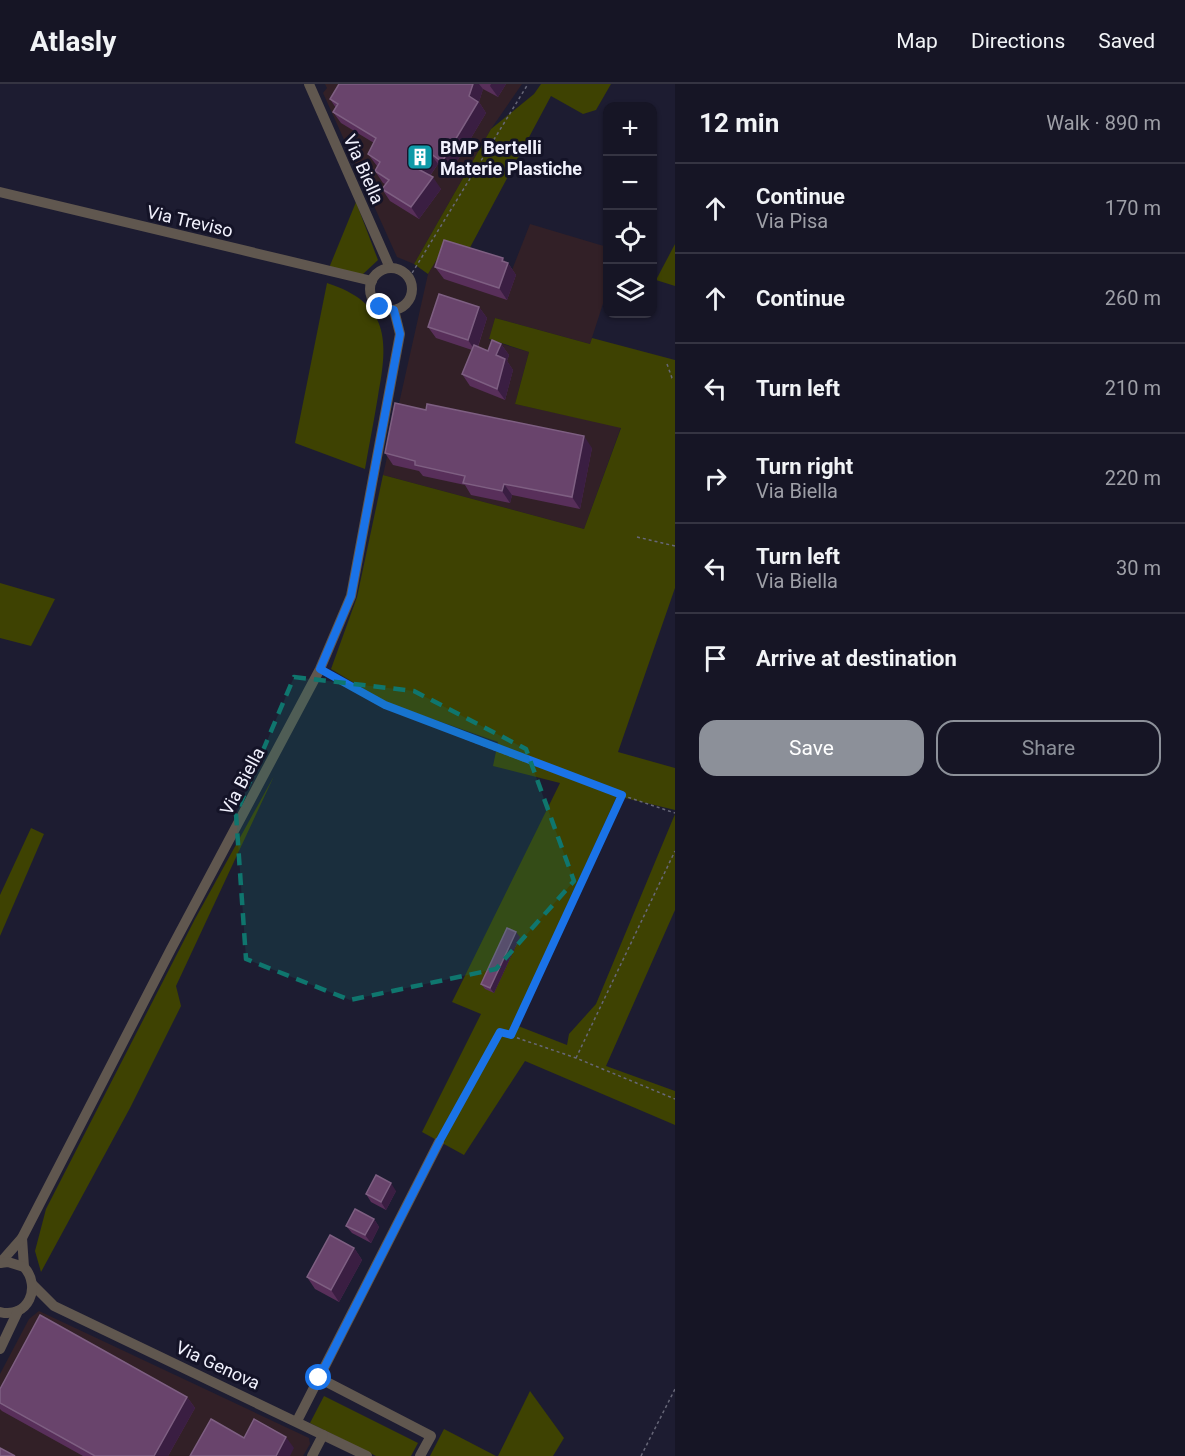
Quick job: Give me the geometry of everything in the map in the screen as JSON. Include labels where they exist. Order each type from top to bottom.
[{"type":"street","name":"Via Biella","points":[[309,84],[390,268]]},
{"type":"street","name":"Via Treviso","points":[[0,192],[372,281]]},
{"type":"street","points":[[390,268],[401,270],[409,278],[412,291],[410,298],[401,308],[394,310],[380,307],[375,302],[370,288],[379,272],[390,268]]},
{"type":"street","name":"Via Biella","points":[[0,1263],[22,1238],[171,949],[320,669],[351,596],[400,334],[394,310]]},
{"type":"street","points":[[297,1421],[439,1142]]},
{"type":"street","points":[[22,1238],[24,1268]]},
{"type":"street","points":[[0,1263],[17,1263],[24,1268]]},
{"type":"street","name":"Via Genova","points":[[24,1268],[33,1285],[54,1306],[367,1456]]},
{"type":"street","points":[[0,1349],[22,1308],[31,1299],[33,1285]]},
{"type":"street","name":"Via Genova","points":[[0,1312],[54,1306]]},
{"type":"street","points":[[0,1344],[0,1349]]},
{"type":"street","points":[[319,1378],[430,1436],[420,1456]]},
{"type":"street","points":[[312,1456],[323,1435]]},
{"type":"path","points":[[409,278],[528,84]]},
{"type":"path","points":[[667,364],[672,378],[675,379]]},
{"type":"path","points":[[637,537],[675,546]]},
{"type":"path","points":[[320,669],[385,705],[675,813]]},
{"type":"path","points":[[511,1035],[622,795]]},
{"type":"path","points":[[576,1058],[675,851]]},
{"type":"path","points":[[439,1142],[500,1032],[576,1058],[675,1099]]},
{"type":"path","points":[[641,1456],[675,1389]]},
{"type":"highlighted area","points":[[294,677],[414,691],[526,749],[574,881],[496,969],[350,1000],[246,959],[236,814]]},
{"type":"shaded area","name":"BMP Bertelli Materie Plastiche","points":[[325,84],[522,84],[491,129],[414,264],[397,257],[323,93],[327,88]]},
{"type":"shaded area","points":[[541,84],[611,84],[596,110],[583,114],[551,96],[466,255],[443,249],[428,274],[414,264],[491,129],[534,94]]},
{"type":"shaded area","points":[[356,202],[378,260],[362,275],[329,268]]},
{"type":"shaded area","points":[[530,224],[603,246],[603,303],[590,344],[495,318],[489,340],[529,352],[515,404],[621,427],[584,529],[383,475],[428,274],[443,248],[512,270]]},
{"type":"shaded area","points":[[675,244],[675,286],[657,280]]},
{"type":"shaded area","points":[[327,283],[363,301],[380,326],[383,341],[382,376],[365,469],[295,443]]},
{"type":"shaded area","points":[[495,318],[590,344],[592,338],[675,360],[675,588],[618,752],[675,768],[675,810],[617,796],[513,1024],[567,1045],[569,1034],[596,1004],[675,814],[675,910],[606,1066],[675,1091],[675,1125],[525,1061],[464,1155],[422,1132],[481,1014],[452,1002],[560,783],[493,766],[498,742],[387,703],[331,669],[357,597],[383,475],[584,529],[621,428],[515,404],[529,352],[489,339]]},
{"type":"shaded area","points":[[0,583],[55,599],[31,646],[0,638]]},
{"type":"shaded area","points":[[274,776],[176,986],[181,1006],[130,1108],[41,1272],[35,1251],[46,1209],[195,919]]},
{"type":"shaded area","points":[[31,828],[44,834],[0,936],[0,895]]},
{"type":"shaded area","points":[[39,1311],[309,1438],[310,1444],[303,1456],[0,1456],[0,1374],[29,1319]]},
{"type":"shaded area","points":[[530,1391],[564,1438],[553,1456],[498,1456]]},
{"type":"shaded area","points":[[324,1396],[418,1443],[411,1456],[376,1456],[310,1423]]},
{"type":"shaded area","points":[[444,1429],[496,1456],[430,1456]]},
{"type":"building","name":"BMP Bertelli Materie Plastiche","points":[[339,84],[473,84],[469,96],[478,102],[442,162],[430,153],[418,169],[433,177],[411,207],[382,189],[389,180],[375,171],[380,162],[368,154],[376,138],[333,112],[338,104],[330,99]]},
{"type":"building","points":[[444,240],[503,258],[502,261],[508,263],[499,288],[435,267]]},
{"type":"building","points":[[439,294],[479,307],[468,340],[428,327]]},
{"type":"building","points":[[492,340],[501,344],[496,355],[505,359],[497,389],[462,374],[474,345],[488,351]]},
{"type":"building","points":[[395,403],[426,410],[427,404],[584,436],[572,497],[504,484],[502,491],[463,483],[465,476],[415,465],[415,461],[385,453]]},
{"type":"building","points":[[507,928],[516,932],[490,988],[481,984]]},
{"type":"building","points":[[376,1175],[391,1183],[381,1202],[366,1194]]},
{"type":"building","points":[[355,1209],[374,1219],[365,1235],[346,1226]]},
{"type":"building","points":[[330,1235],[354,1248],[331,1290],[307,1277]]},
{"type":"building","points":[[40,1315],[187,1397],[154,1456],[95,1456],[0,1403],[0,1389]]},
{"type":"building","points":[[211,1419],[244,1438],[254,1419],[286,1437],[276,1456],[190,1456]]},
{"type":"building","points":[[0,1448],[15,1456],[0,1456]]},
{"type":"place","name":"BMP Bertelli Materie Plastiche","points":[[420,157]]},
{"type":"route","points":[[319,1378],[439,1142],[500,1032],[511,1035],[622,795],[579,781],[385,705],[320,669],[351,596],[400,334],[394,310],[380,307]]}]
